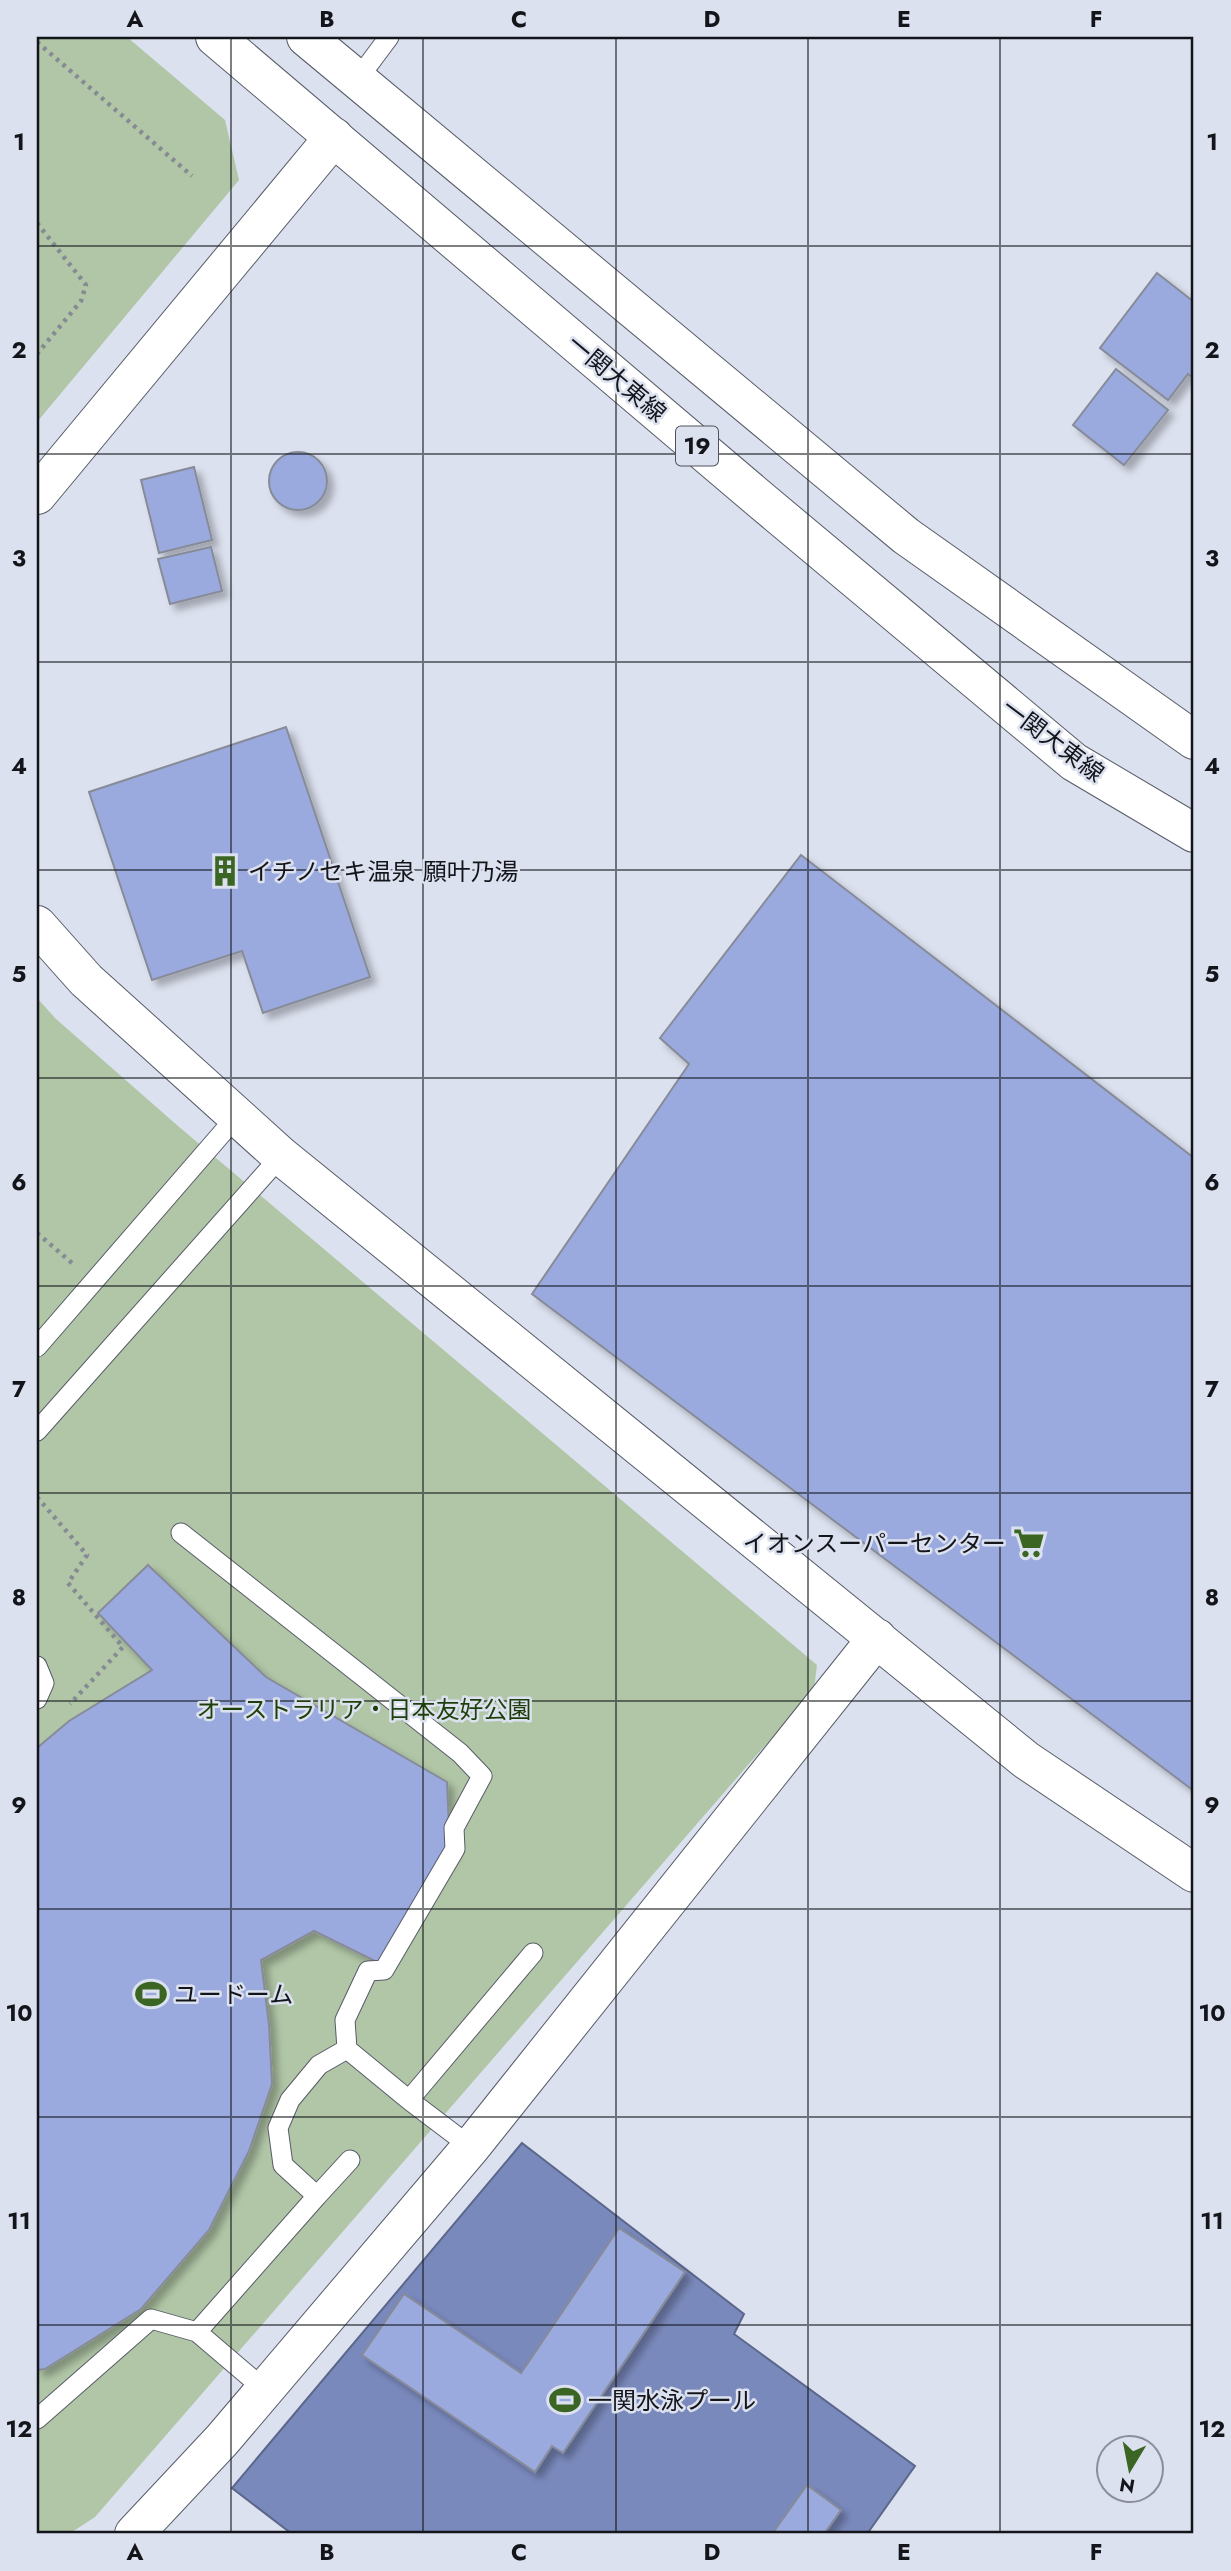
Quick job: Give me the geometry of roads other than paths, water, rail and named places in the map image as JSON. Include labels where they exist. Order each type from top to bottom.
[{"type":"street","name":"一関大東線","points":[[215,37],[752,493],[1074,762],[1194,833]]},
{"type":"street","name":"19","points":[[306,37],[906,536],[1194,740]]},
{"type":"street","points":[[37,495],[334,137]]},
{"type":"street","points":[[37,925],[86,980],[281,1156],[1026,1760],[1194,1874]]},
{"type":"street","points":[[134,2534],[222,2440],[471,2147],[877,1638]]},
{"type":"lane","points":[[357,80],[389,37]]},
{"type":"lane","points":[[37,1347],[237,1116]]},
{"type":"lane","points":[[37,1430],[281,1156]]},
{"type":"lane","points":[[181,1533],[460,1753],[482,1776],[454,1828],[456,1849],[384,1970],[368,1971],[345,2020],[347,2049],[471,2147]]},
{"type":"lane","points":[[37,1666],[44,1683],[37,1699]]},
{"type":"lane","points":[[409,2100],[533,1953]]},
{"type":"lane","points":[[317,2196],[283,2165],[278,2128],[290,2100],[318,2065],[347,2049]]},
{"type":"lane","points":[[197,2332],[350,2160]]},
{"type":"lane","points":[[37,2418],[151,2319],[197,2332],[264,2389]]},
{"type":"water","name":"一関水泳プール","points":[[522,2143],[744,2314],[734,2334],[915,2466],[867,2534],[292,2534],[232,2488]]},
{"type":"place","name":"イチノセキ温泉 願叶乃湯","points":[[225,871]]},
{"type":"place","name":"イオンスーパーセンター","points":[[1029,1543]]},
{"type":"place","name":"ユードーム","points":[[151,1994]]},
{"type":"place","name":"一関水泳プール","points":[[565,2400]]},
{"type":"park label","name":"オーストラリア・日本友好公園","points":[[364,1709]]}]
